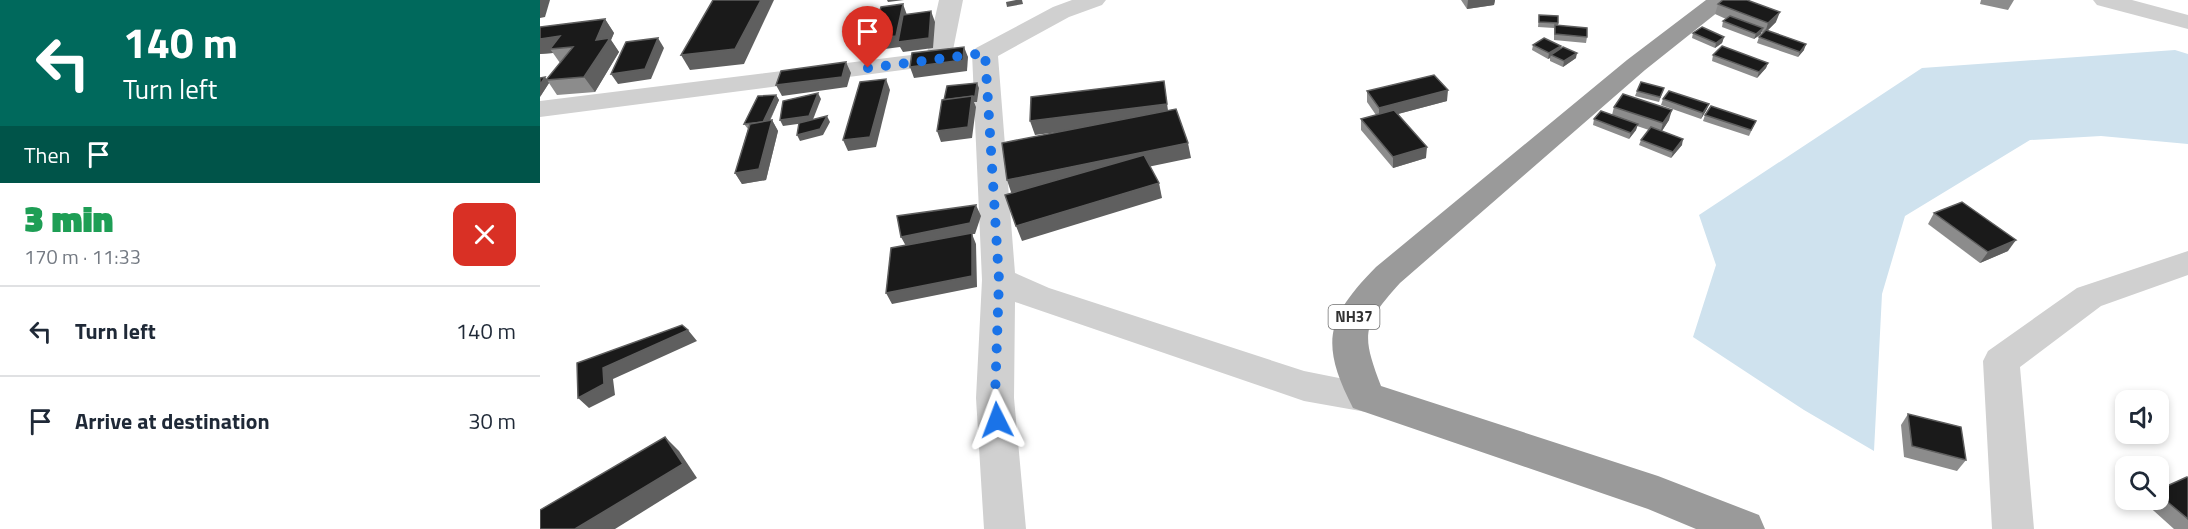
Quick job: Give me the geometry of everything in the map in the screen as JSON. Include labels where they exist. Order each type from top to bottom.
[{"type":"highway","name":"NH37","points":[[1366,397],[1347,344],[1350,325],[1363,300],[1388,275],[1627,72],[1720,0]]},
{"type":"highway","points":[[1366,397],[1658,494],[1744,529]]},
{"type":"street","points":[[938,59],[951,0]]},
{"type":"street","points":[[540,109],[985,53],[1061,12],[1094,0]]},
{"type":"street","points":[[2105,0],[2188,22]]},
{"type":"street","points":[[985,53],[999,280],[995,398],[1005,529]]},
{"type":"street","points":[[2013,529],[2001,361],[2089,297],[2188,263]]},
{"type":"street","points":[[999,280],[1037,297],[1304,386],[1366,397]]},
{"type":"water","points":[[2175,50],[2188,54],[2188,144],[2101,136],[2030,140],[1905,216],[1882,294],[1874,451],[1804,410],[1693,337],[1716,265],[1699,215],[1922,68]]},
{"type":"building","points":[[713,0],[761,0],[735,49],[681,55]]},
{"type":"building","points":[[1723,0],[1747,0],[1780,12],[1768,23],[1718,4]]},
{"type":"building","points":[[903,4],[896,36],[872,39],[881,7]]},
{"type":"building","points":[[931,11],[929,38],[898,42],[903,15]]},
{"type":"building","points":[[1539,15],[1558,16],[1558,23],[1539,22]]},
{"type":"building","points":[[1730,16],[1763,28],[1756,34],[1723,21]]},
{"type":"building","points":[[605,19],[596,40],[610,38],[584,77],[546,80],[573,47],[550,49],[560,36],[540,39],[540,27]]},
{"type":"building","points":[[1555,25],[1587,28],[1587,37],[1555,34]]},
{"type":"building","points":[[1702,27],[1724,37],[1716,43],[1693,33]]},
{"type":"building","points":[[1766,30],[1806,44],[1800,52],[1759,37]]},
{"type":"building","points":[[658,38],[645,69],[611,74],[626,42]]},
{"type":"building","points":[[1544,38],[1561,46],[1549,53],[1533,45]]},
{"type":"building","points":[[1722,46],[1768,63],[1759,72],[1713,55]]},
{"type":"building","points":[[964,47],[963,60],[910,67],[912,53]]},
{"type":"building","points":[[1563,47],[1577,53],[1564,61],[1551,55]]},
{"type":"building","points":[[846,62],[842,77],[776,85],[781,71]]},
{"type":"building","points":[[1434,75],[1448,90],[1379,108],[1367,91]]},
{"type":"building","points":[[886,79],[870,137],[843,140],[860,82]]},
{"type":"building","points":[[1164,81],[1167,104],[1030,121],[1031,97]]},
{"type":"building","points":[[1641,82],[1664,88],[1660,97],[1637,91]]},
{"type":"building","points":[[977,83],[975,96],[944,100],[947,86]]},
{"type":"building","points":[[1669,91],[1709,104],[1703,113],[1663,99]]},
{"type":"building","points":[[818,93],[809,116],[780,120],[783,101]]},
{"type":"building","points":[[1623,94],[1672,110],[1663,123],[1614,107]]},
{"type":"building","points":[[776,95],[763,122],[744,124],[758,96]]},
{"type":"building","points":[[972,96],[968,127],[937,131],[942,100]]},
{"type":"building","points":[[1711,106],[1756,121],[1751,130],[1705,115]]},
{"type":"building","points":[[1176,109],[1188,143],[1007,180],[1002,143]]},
{"type":"building","points":[[1394,110],[1427,147],[1393,157],[1361,119]]},
{"type":"building","points":[[1601,111],[1638,124],[1631,133],[1594,119]]},
{"type":"building","points":[[827,116],[820,129],[797,135],[799,123]]},
{"type":"building","points":[[772,120],[759,169],[735,173],[750,124]]},
{"type":"building","points":[[1651,127],[1683,139],[1673,152],[1641,140]]},
{"type":"building","points":[[1144,155],[1159,183],[1016,226],[1005,195]]},
{"type":"building","points":[[1962,202],[2016,240],[1988,252],[1934,213]]},
{"type":"building","points":[[976,205],[970,223],[901,237],[897,216]]},
{"type":"building","points":[[972,233],[972,276],[886,293],[891,248]]},
{"type":"building","points":[[682,325],[688,330],[603,368],[604,384],[578,398],[577,363]]},
{"type":"building","points":[[1908,414],[1961,427],[1966,460],[1912,446]]},
{"type":"building","points":[[665,437],[683,464],[575,529],[540,529],[540,510]]},
{"type":"building","points":[[2188,478],[2188,519],[2169,503],[2169,485]]},
{"type":"route","points":[[868,68],[985,53],[999,280],[995,398],[997,420]]}]
